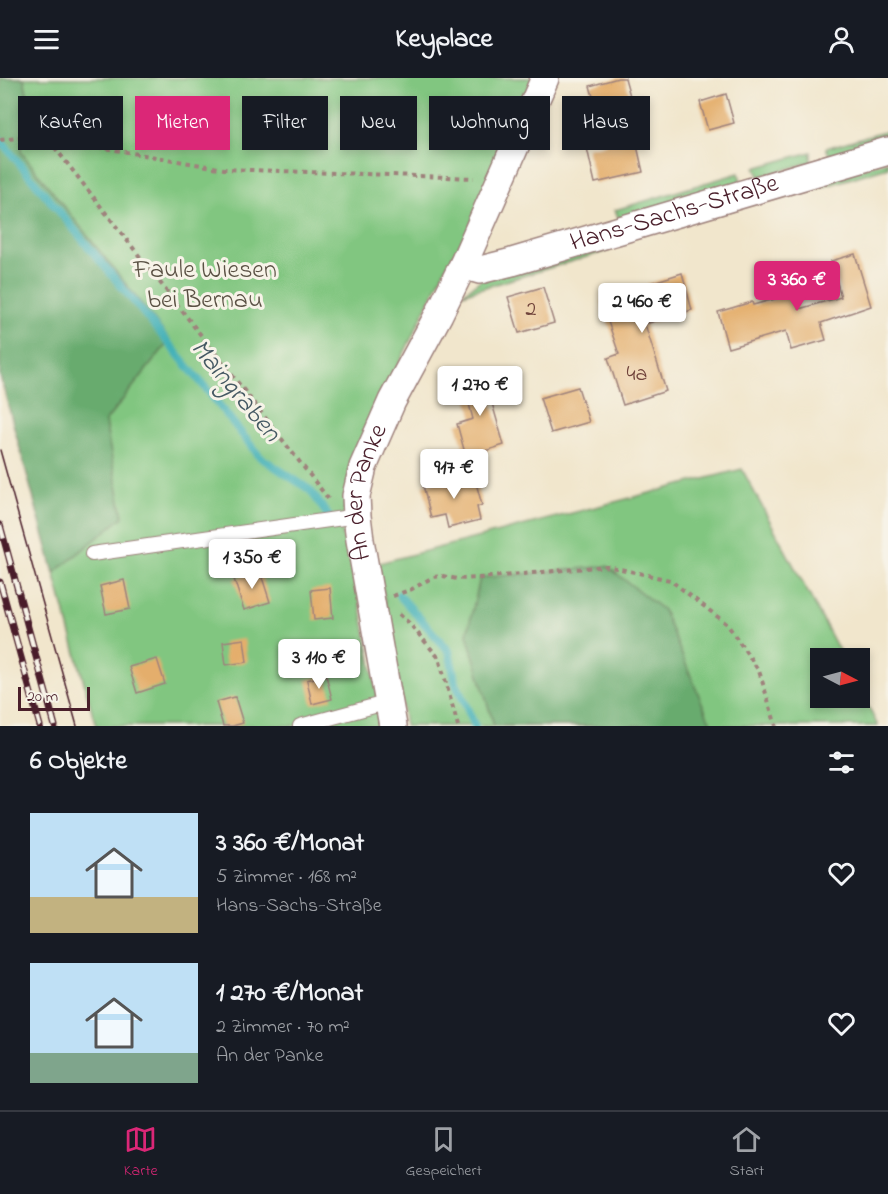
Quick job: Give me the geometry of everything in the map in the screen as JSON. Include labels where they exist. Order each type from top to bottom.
[{"type":"street","name":"An der Panke","points":[[391,714],[360,540],[350,517],[363,467],[392,401],[439,314],[545,78]]},
{"type":"street","name":"Hans-Sachs-Straße","points":[[462,265],[480,270],[888,151]]},
{"type":"lane","points":[[92,554],[350,517]]},
{"type":"lane","points":[[300,726],[391,714]]},
{"type":"path","points":[[3,139],[18,138]]},
{"type":"path","points":[[57,150],[350,517]]},
{"type":"path","points":[[113,150],[224,169],[478,178],[497,187]]},
{"type":"path","points":[[371,603],[412,590],[433,577],[443,576],[457,579],[480,578],[607,566],[670,580],[727,624],[759,671],[776,726]]},
{"type":"path","points":[[371,603],[389,606],[409,623],[439,658],[458,726]]},
{"type":"green space","name":"Faule Wiesen bei Bernau","points":[[0,78],[533,78],[525,96],[429,96],[429,150],[502,150],[466,235],[446,267],[397,368],[344,510],[342,537],[349,543],[383,726],[96,726],[54,573],[63,566]]},
{"type":"green space","points":[[0,78],[24,78],[27,96],[18,96],[18,150],[21,150],[170,340],[105,422],[123,517],[54,573],[0,376]]},
{"type":"green space","points":[[888,130],[888,138],[830,156],[826,148]]},
{"type":"green space","points":[[811,152],[811,162],[760,177],[755,168]]},
{"type":"green space","points":[[888,161],[888,167],[806,192],[806,184]]},
{"type":"green space","points":[[739,173],[741,183],[619,219],[615,210]]},
{"type":"green space","points":[[607,242],[610,250],[462,294],[482,279]]},
{"type":"green space","points":[[742,469],[838,648],[810,648],[810,708],[869,708],[878,726],[405,726],[379,563]]},
{"type":"green space","points":[[607,566],[663,610],[708,717],[714,726],[494,726],[467,634],[480,578]]},
{"type":"building","points":[[625,78],[630,96],[593,96],[590,86]]},
{"type":"building","points":[[726,94],[734,123],[708,130],[700,102]]},
{"type":"building","points":[[587,150],[638,150],[643,172],[595,183]]},
{"type":"building","points":[[855,254],[871,306],[821,323],[826,340],[791,350],[786,331],[728,348],[718,312],[752,302],[753,305],[794,294],[799,309],[841,297],[831,261]]},
{"type":"building","points":[[682,273],[692,310],[645,324],[666,391],[623,405],[608,358],[619,354],[601,301]]},
{"type":"building","points":[[543,287],[554,323],[519,333],[508,297]]},
{"type":"building","points":[[489,371],[495,395],[490,396],[504,445],[466,457],[457,424],[473,419],[462,378]]},
{"type":"building","points":[[578,387],[589,422],[551,433],[540,398]]},
{"type":"building","points":[[473,472],[482,505],[477,507],[480,520],[448,528],[445,515],[431,518],[423,485]]},
{"type":"building","points":[[260,571],[270,602],[244,610],[234,579]]},
{"type":"building","points":[[124,580],[130,609],[106,614],[100,586]]},
{"type":"building","points":[[330,588],[333,618],[314,620],[311,590]]},
{"type":"building","points":[[244,639],[247,662],[226,665],[223,642]]},
{"type":"building","points":[[157,659],[165,684],[137,693],[129,667]]},
{"type":"building","points":[[326,675],[332,699],[312,704],[307,680]]},
{"type":"building","points":[[235,697],[243,723],[223,726],[216,702]]},
{"type":"waterway","name":"Maingraben","points":[[0,140],[260,457],[310,490],[332,521]]},
{"type":"waterway","name":"Maingraben","points":[[399,595],[449,651],[456,684],[475,726]]},
{"type":"tram line","points":[[0,450],[77,726]]},
{"type":"railway","points":[[0,525],[55,726]]},
{"type":"railway","points":[[0,582],[40,726]]}]
